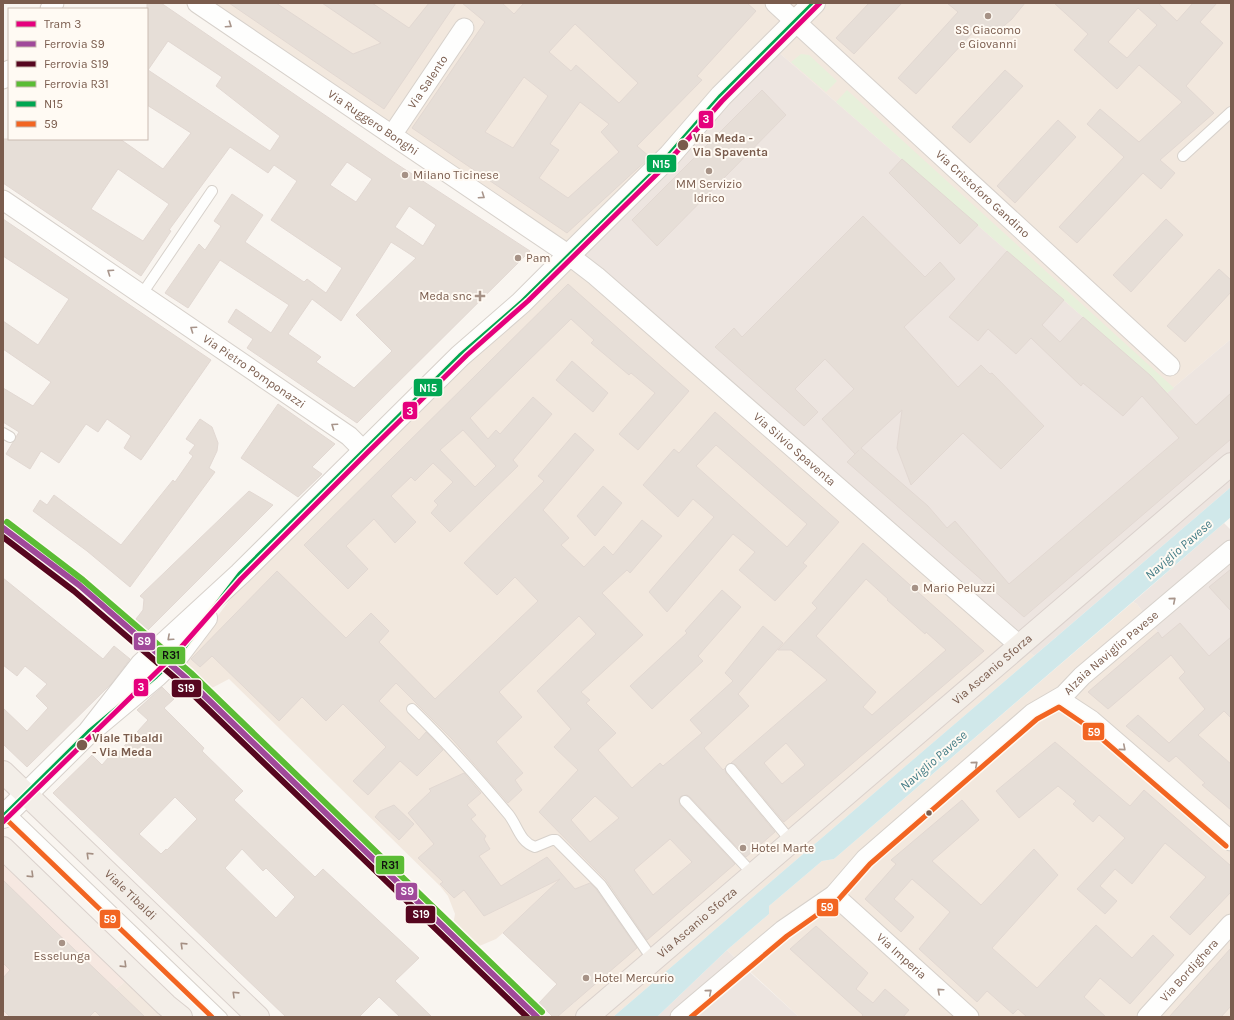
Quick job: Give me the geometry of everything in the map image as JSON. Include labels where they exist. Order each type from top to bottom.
[{"type":"main road","name":"Via Ascanio Sforza","points":[[587,1017],[1231,464]]},
{"type":"main road","name":"Viale Tibaldi","points":[[3,772],[258,1017]]},
{"type":"main road","points":[[3,848],[173,1013]]},
{"type":"street","name":"Via Ruggero Bonghi","points":[[197,3],[569,255]]},
{"type":"street","name":"Via Cristoforo Gandino","points":[[775,3],[1170,366]]},
{"type":"street","points":[[5,811],[26,794],[89,732],[156,676],[178,654],[240,574],[460,356],[521,302],[670,155],[721,96],[814,3]]},
{"type":"street","name":"Via Salento","points":[[392,135],[464,28]]},
{"type":"street","name":"Via Pietro Pomponazzi","points":[[3,200],[349,436],[364,451]]},
{"type":"street","name":"Via Silvio Spaventa","points":[[569,255],[596,276],[1019,645]]},
{"type":"street","name":"Alzaia Naviglio Pavese","points":[[680,1017],[783,930],[834,895],[865,859],[1039,709],[1059,699],[1082,676],[1231,550]]},
{"type":"street","points":[[1059,699],[1091,720],[1231,841]]},
{"type":"street","name":"Via Imperia","points":[[834,895],[969,1017]]},
{"type":"street","name":"Via Bordighera","points":[[1147,1017],[1231,924]]},
{"type":"lane","points":[[1183,156],[1231,112]]},
{"type":"lane","points":[[142,294],[212,191]]},
{"type":"lane","points":[[412,709],[474,773],[511,818],[523,841],[535,847],[552,840],[556,840],[595,878],[653,960]]},
{"type":"lane","points":[[731,769],[791,841]]},
{"type":"lane","points":[[685,801],[753,874]]},
{"type":"lane","points":[[5,811],[222,1017]]},
{"type":"shaded area","points":[[200,3],[804,3],[568,247]]},
{"type":"shaded area","points":[[823,3],[1231,3],[1231,339],[1167,393],[1151,376],[776,50]]},
{"type":"shaded area","points":[[776,50],[1151,376],[1167,393],[1231,339],[1231,487],[1034,656],[573,254]]},
{"type":"shaded area","points":[[573,254],[1034,656],[613,1017],[557,1017],[575,1002],[503,933],[496,939],[477,947],[453,925],[455,914],[448,896],[440,886],[229,679],[210,689],[180,661],[192,650],[238,589],[371,455],[516,318]]},
{"type":"shaded area","points":[[1224,523],[1231,530],[1231,718],[1162,638],[1137,604],[1133,602]]},
{"type":"shaded area","points":[[1133,602],[1137,604],[1162,638],[1231,718],[1231,1017],[799,1017],[727,950],[769,914],[769,906],[822,861],[834,859]]},
{"type":"shaded area","points":[[3,850],[132,976],[116,989],[89,1017],[3,1017],[3,963],[17,949],[3,936]]},
{"type":"shaded area","points":[[727,950],[755,977],[799,1017],[658,1016]]},
{"type":"shaded area","points":[[132,976],[173,1017],[89,1017],[116,989]]},
{"type":"green space","points":[[801,54],[809,55],[837,81],[826,92],[791,62]]},
{"type":"green space","points":[[847,90],[1174,388],[1167,393],[1151,376],[836,102]]},
{"type":"water","name":"Naviglio Pavese","points":[[1231,487],[1231,517],[834,859],[822,861],[769,906],[769,914],[727,950],[658,1016],[613,1017]]},
{"type":"building","points":[[147,3],[161,3],[389,159],[530,251],[357,423],[247,348],[253,339],[228,322],[236,309],[271,333],[289,305],[220,260],[188,308],[165,293],[199,244],[205,250],[221,226],[214,221],[232,194],[263,215],[245,242],[304,282],[307,279],[326,293],[342,268],[271,220],[297,181],[274,165],[268,173],[230,147],[169,230],[171,231],[141,276],[3,183],[3,139],[121,140],[163,169],[191,133],[148,106]],"holes":[[[168,41],[222,77],[216,86],[280,136],[270,151],[148,70]],[[347,162],[372,179],[356,202],[330,185]],[[118,169],[169,204],[143,241],[91,209]],[[409,206],[436,225],[423,246],[395,227]],[[391,242],[416,258],[356,315],[392,351],[354,388],[316,362],[321,357],[288,334],[312,299],[341,321]]]},
{"type":"building","points":[[229,3],[276,3],[353,54],[381,43],[322,3],[372,3],[409,28],[429,3],[456,3],[384,109]]},
{"type":"building","points":[[462,3],[502,3],[514,14],[524,3],[747,3],[756,11],[697,76],[702,80],[637,146],[650,157],[567,233],[412,128],[485,22]],"holes":[[[575,24],[638,83],[619,103],[576,65],[571,71],[549,52]],[[524,77],[548,96],[513,148],[485,132]],[[580,102],[609,124],[601,132],[619,152],[568,198],[539,178],[559,150],[550,144]]]},
{"type":"building","points":[[869,3],[902,3],[854,54],[836,38]]},
{"type":"building","points":[[947,3],[1025,3],[1012,19],[999,30],[997,25],[991,29],[988,26],[981,33],[976,29],[916,94],[898,78],[958,12]]},
{"type":"building","points":[[1054,3],[1158,3],[1177,21],[1193,3],[1217,3],[1200,22],[1223,43],[1186,86],[1214,113],[1160,160],[1175,173],[1161,189],[1143,173],[1077,243],[1059,227],[1124,157],[1087,124],[1100,109],[1139,142],[1182,102],[1139,65],[1117,89],[1074,50],[1088,34]],"holes":[[[1138,8],[1157,25],[1127,58],[1108,42]]]},
{"type":"building","points":[[1005,70],[1023,86],[970,143],[952,127]]},
{"type":"building","points":[[762,90],[786,115],[657,246],[632,220]]},
{"type":"building","points":[[1058,120],[1076,137],[1015,203],[997,186]]},
{"type":"building","points":[[902,159],[978,225],[960,244],[889,173]]},
{"type":"building","points":[[863,216],[925,277],[940,262],[955,279],[904,327],[958,387],[981,365],[990,374],[992,373],[1044,426],[1001,469],[963,433],[911,485],[897,448],[902,410],[861,448],[928,506],[947,528],[955,521],[1009,584],[1179,438],[1142,396],[1123,416],[1083,383],[1081,386],[1031,338],[1016,354],[988,329],[978,341],[949,317],[1007,251],[1064,300],[1042,325],[1060,342],[1083,317],[1151,376],[1196,425],[1231,393],[1231,439],[1024,617],[847,462],[855,454],[822,419],[854,389],[825,359],[795,389],[818,412],[804,426],[715,347],[734,328],[742,337]]},
{"type":"building","points":[[3,219],[211,360],[141,460],[124,448],[131,436],[107,419],[98,432],[86,424],[59,463],[41,451],[30,469],[6,454],[19,432],[3,422],[3,388],[33,406],[51,382],[3,349],[3,321],[38,345],[69,299],[3,256]]},
{"type":"building","points":[[1166,219],[1183,235],[1131,292],[1113,275]]},
{"type":"building","points":[[1219,269],[1231,280],[1231,292],[1185,342],[1167,326]]},
{"type":"building","points":[[568,284],[689,391],[638,450],[619,434],[655,393],[631,373],[629,375],[591,343],[594,340],[571,319],[470,418],[488,439],[496,430],[500,434],[533,397],[552,414],[513,460],[518,466],[450,532],[431,513],[438,505],[434,501],[453,482],[433,463],[415,481],[411,477],[391,496],[416,522],[395,543],[374,519],[346,546],[368,569],[348,589],[304,545]],"holes":[[[463,430],[496,466],[475,487],[440,450]]]},
{"type":"building","points":[[572,361],[608,393],[593,412],[556,380]]},
{"type":"building","points":[[278,404],[335,444],[312,467],[322,474],[298,497],[241,458]]},
{"type":"building","points":[[715,412],[839,522],[803,563],[807,566],[775,601],[739,570],[755,552],[733,534],[667,612],[649,592],[714,517],[693,499],[678,517],[643,485],[674,449],[679,453]],"holes":[[[716,445],[807,524],[787,547],[696,466]]]},
{"type":"building","points":[[200,419],[212,427],[218,443],[217,451],[209,468],[215,472],[130,587],[87,551],[33,511],[40,500],[47,505],[54,495],[121,545],[173,480],[175,482],[193,456],[189,453],[195,445],[186,439]]},
{"type":"building","points":[[575,433],[594,450],[543,510],[569,538],[561,545],[584,567],[604,546],[613,555],[642,520],[662,536],[630,573],[627,570],[602,593],[643,635],[581,692],[590,700],[586,703],[616,733],[598,750],[632,788],[660,763],[663,766],[702,733],[690,720],[733,681],[725,673],[763,626],[783,643],[738,694],[749,706],[704,748],[723,770],[725,768],[726,773],[775,832],[746,857],[690,797],[687,795],[681,796],[679,799],[680,805],[735,864],[647,940],[606,880],[539,812],[578,770],[554,747],[571,729],[537,691],[596,634],[579,616],[499,692],[522,717],[496,742],[523,773],[515,780],[522,790],[508,803],[453,740],[396,683],[379,701],[419,740],[426,732],[443,750],[417,776],[400,761],[368,795],[353,781],[386,747],[343,704],[326,721],[302,697],[279,721],[212,656],[200,667],[191,659],[277,571],[346,638],[371,613],[389,631],[379,642],[435,699],[538,601],[515,577],[497,595],[464,563],[544,481],[538,476]],"holes":[[[595,796],[619,818],[590,842],[571,820]],[[670,839],[692,862],[653,895],[634,870]]]},
{"type":"building","points":[[603,486],[622,503],[595,536],[577,516]]},
{"type":"building","points":[[249,491],[273,505],[148,630],[136,619],[143,610],[144,599],[140,596]]},
{"type":"building","points":[[863,543],[984,651],[784,822],[736,765],[731,763],[827,680],[791,650],[778,650],[817,608],[812,603]],"holes":[[[866,579],[925,634],[926,632],[946,650],[872,715],[863,707],[876,692],[816,636]],[[786,743],[805,765],[782,784],[764,763]]]},
{"type":"building","points":[[1231,569],[1231,611],[1209,587]]},
{"type":"building","points":[[3,578],[103,659],[114,646],[130,659],[112,683],[27,767],[3,744],[3,708],[27,731],[48,708],[36,696],[47,684],[25,666],[17,676],[3,665]]},
{"type":"building","points":[[722,590],[741,607],[698,656],[703,661],[652,709],[630,686],[687,633],[685,631]]},
{"type":"building","points":[[1180,623],[1209,656],[1231,637],[1231,718],[1224,711],[1198,735],[1231,764],[1231,810],[1202,785],[1205,783],[1176,756],[1169,762],[1126,726],[1138,715],[1169,743],[1205,709],[1179,678],[1185,672],[1171,655],[1108,709],[1088,692],[1158,632],[1162,638]]},
{"type":"building","points":[[162,687],[174,699],[164,708],[204,748],[202,751],[243,791],[234,800],[315,877],[323,869],[419,958],[395,981],[432,1017],[400,1017],[379,997],[359,1017],[286,1017],[53,793],[92,755],[102,765],[114,751],[117,754],[148,720],[137,710]],"holes":[[[175,797],[197,819],[167,850],[166,849],[161,854],[139,834]],[[242,849],[263,871],[266,868],[295,897],[276,918],[225,868]]]},
{"type":"building","points":[[1055,742],[1130,806],[1144,790],[1231,866],[1231,892],[1190,935],[1170,917],[1206,877],[1165,843],[1132,884],[1115,869],[1100,886],[1117,901],[1105,914],[1077,889],[1125,838],[1099,815],[1093,822],[1073,804],[1076,801],[1058,786],[1019,818],[996,791]]},
{"type":"building","points":[[464,773],[481,793],[467,805],[476,815],[471,819],[486,836],[484,839],[490,849],[479,856],[501,886],[547,857],[575,889],[590,883],[596,889],[637,948],[557,1017],[553,1017],[539,1003],[557,984],[503,933],[560,879],[484,916],[464,890],[454,898],[440,884],[443,882],[418,858],[434,844],[408,813],[431,791],[429,789]]},
{"type":"building","points":[[962,800],[979,820],[932,861],[981,905],[1034,849],[1058,875],[992,948],[1037,988],[1096,925],[1132,958],[1153,935],[1174,955],[1130,1004],[1100,978],[1084,997],[1106,1017],[1027,1017],[1018,1009],[1013,1014],[987,991],[977,1002],[919,949],[950,912],[912,879],[894,899],[914,917],[901,932],[865,899],[896,864],[891,860]]},
{"type":"building","points":[[394,805],[414,824],[399,840],[375,817],[380,811]]},
{"type":"building","points":[[3,880],[145,1017],[101,1017],[95,1011],[89,1017],[10,1017],[3,1010],[3,978],[10,970],[3,963]]},
{"type":"building","points":[[816,926],[868,973],[856,989],[873,1003],[885,989],[909,1010],[903,1017],[861,1017],[863,1015],[790,949]]},
{"type":"building","points":[[1231,948],[1231,1006],[1221,1017],[1169,1017]]},
{"type":"tram line","name":"3","points":[[3,822],[176,653],[241,579],[367,453],[467,355],[528,301],[658,173],[722,101],[820,3]]},
{"type":"rail line","name":"R31","points":[[7,522],[83,580],[191,673],[542,1012]]},
{"type":"rail line","name":"S9","points":[[3,528],[79,585],[186,678],[537,1017]]},
{"type":"rail line","name":"S19","points":[[3,537],[74,591],[181,683],[527,1017]]},
{"type":"transit line","name":"N15","points":[[3,817],[89,732],[156,676],[178,655],[240,574],[460,356],[521,303],[656,170],[721,96],[814,3]]},
{"type":"transit line","name":"59","points":[[691,1017],[787,936],[838,900],[870,864],[1037,719],[1059,707],[1087,726],[1226,846]]},
{"type":"transit line","name":"59","points":[[8,821],[212,1017]]},
{"type":"place","name":"SS Giacomo e Giovanni","points":[[988,16]]},
{"type":"place","name":"Via Meda - Via Spaventa","points":[[683,145]]},
{"type":"place","name":"MM Servizio Idrico","points":[[709,171]]},
{"type":"place","name":"Milano Ticinese","points":[[405,175]]},
{"type":"place","name":"Pam","points":[[518,258]]},
{"type":"place","name":"Meda snc","points":[[480,296]]},
{"type":"place","name":"Mario Peluzzi","points":[[915,588]]},
{"type":"place","name":"Viale Tibaldi - Via Meda","points":[[82,745]]},
{"type":"place","name":"Hotel Marte","points":[[743,848]]},
{"type":"place","name":"Esselunga","points":[[62,943]]},
{"type":"place","name":"Hotel Mercurio","points":[[586,978]]}]
